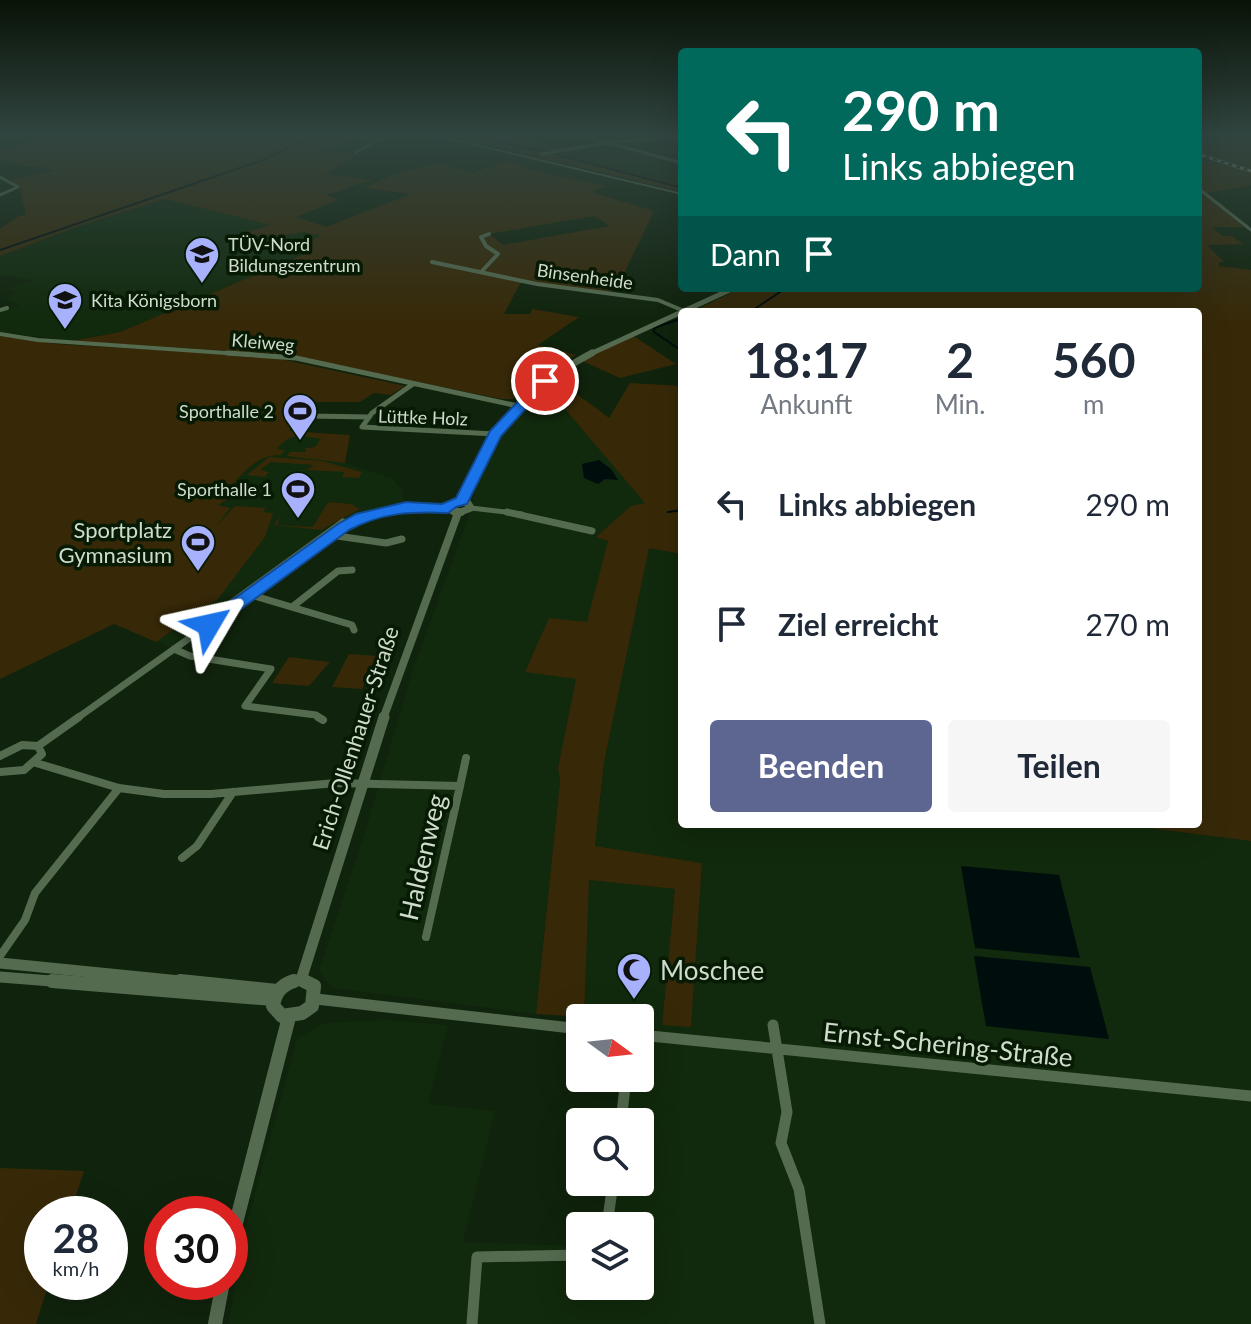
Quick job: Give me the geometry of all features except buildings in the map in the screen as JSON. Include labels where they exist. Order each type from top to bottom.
[{"type":"street","points":[[1210,198],[1251,230]]},
{"type":"street","points":[[482,271],[498,254],[486,246],[481,237],[489,234]]},
{"type":"street","name":"Binsenheide","points":[[432,262],[537,284],[658,300],[678,308]]},
{"type":"street","points":[[691,308],[725,292]]},
{"type":"street","points":[[1,753],[22,745],[38,746],[329,534],[369,512],[398,504],[448,506],[462,501],[495,434],[518,406],[545,381],[578,359],[678,314]]},
{"type":"street","name":"Kleiweg","points":[[0,334],[38,340],[296,358],[518,406]]},
{"type":"street","name":"Lüttke Holz","points":[[413,384],[368,417],[362,427],[495,434]]},
{"type":"street","name":"Lüttke Holz","points":[[310,416],[368,417]]},
{"type":"street","points":[[462,501],[471,508]]},
{"type":"street","points":[[448,506],[458,513],[471,508],[519,513],[592,531]]},
{"type":"street","name":"Erich-Ollenhauer-Straße","points":[[301,980],[418,613],[458,513]]},
{"type":"street","points":[[329,534],[386,543],[402,539]]},
{"type":"street","points":[[292,607],[338,571],[352,570]]},
{"type":"street","points":[[247,594],[352,625],[354,630]]},
{"type":"street","points":[[174,649],[190,656],[271,669],[245,706],[316,715],[323,720]]},
{"type":"street","points":[[1,774],[21,772],[36,763],[42,754],[38,746]]},
{"type":"street","name":"Haldenweg","points":[[426,937],[466,758]]},
{"type":"street","name":"Haldenweg","points":[[36,763],[119,788],[164,794],[233,792],[300,785],[460,786]]},
{"type":"street","points":[[0,956],[25,920],[35,893],[119,788]]},
{"type":"street","points":[[182,858],[197,846],[233,792]]},
{"type":"street","points":[[0,963],[275,995]]},
{"type":"street","points":[[0,977],[275,995],[288,983],[301,980],[314,986],[316,999],[306,1012],[289,1017],[276,1012],[275,995]]},
{"type":"street","points":[[316,999],[566,1027]]},
{"type":"street","points":[[243,1196],[289,1017]]},
{"type":"street","points":[[774,1030],[787,1112],[781,1143],[799,1189],[820,1324]]},
{"type":"street","name":"Ernst-Schering-Straße","points":[[654,1036],[1251,1096]]},
{"type":"street","points":[[472,1324],[477,1257],[566,1255]]},
{"type":"street","points":[[215,1324],[220,1300]]},
{"type":"shaded area","points":[[22,198],[334,198],[339,200],[296,217],[326,227],[401,198],[610,198],[654,211],[625,271],[626,275],[609,293],[522,280],[504,314],[530,314],[532,309],[579,317],[538,345],[576,355],[546,372],[513,399],[282,354],[72,341],[120,332],[307,253],[292,250],[321,236],[304,232],[267,238],[245,233],[271,225],[164,199],[76,227],[0,256],[0,229],[19,216],[26,215]],"holes":[[[594,216],[610,226],[503,245],[489,234]]]},
{"type":"shaded area","points":[[1202,198],[1209,198],[1244,227],[1212,227],[1222,236],[1232,236],[1243,244],[1207,245],[1224,262],[1219,262],[1219,266],[1251,270],[1251,841],[1149,828],[1202,828],[1202,308],[700,308],[733,292],[1202,292]]},
{"type":"shaded area","points":[[164,199],[339,240],[120,332],[72,341],[0,332],[0,312],[19,306],[6,298],[18,292],[5,290],[33,280],[0,275],[0,256],[76,227]]},
{"type":"shaded area","points":[[632,335],[676,364],[620,378],[582,361]]},
{"type":"shaded area","points":[[0,336],[56,344],[271,357],[405,386],[391,395],[374,393],[360,402],[314,402],[289,431],[350,435],[345,463],[287,456],[290,452],[306,452],[305,448],[315,447],[321,439],[298,436],[282,443],[277,449],[285,450],[281,455],[264,458],[237,480],[226,493],[231,497],[218,505],[230,508],[216,527],[235,506],[266,508],[263,512],[273,513],[265,537],[218,599],[156,642],[114,624],[0,679]]},
{"type":"shaded area","points":[[630,383],[678,386],[678,553],[649,548],[604,762],[595,846],[702,863],[691,1027],[662,1025],[675,889],[589,880],[584,1004],[566,1004],[566,1016],[536,1014],[560,781],[558,768],[576,679],[525,672],[549,618],[587,622],[608,541],[596,537],[631,506],[645,503],[547,388],[552,384],[582,398],[609,418]]},
{"type":"shaded area","points":[[547,388],[646,503],[596,537],[608,541],[558,768],[560,780],[536,1014],[332,988],[319,971],[414,666],[468,518],[480,473],[499,434],[525,404]]},
{"type":"shaded area","points":[[289,432],[350,435],[345,463],[392,478],[402,489],[403,502],[356,514],[326,531],[169,647],[114,624],[241,475]]},
{"type":"shaded area","points":[[269,457],[322,461],[362,472],[359,478],[342,477],[344,472],[306,470],[314,465],[271,462],[260,470],[269,472],[265,477],[247,475]]},
{"type":"shaded area","points":[[599,460],[611,469],[618,480],[605,479],[598,484],[584,478],[582,464]]},
{"type":"shaded area","points":[[328,502],[351,504],[360,509],[321,530],[274,525],[280,515],[277,525],[313,527]]},
{"type":"shaded area","points":[[649,547],[678,553],[678,828],[1149,828],[1251,841],[1251,1324],[228,1324],[232,1300],[248,1300],[248,1219],[297,1039],[323,1023],[386,1020],[448,1025],[428,1104],[495,1111],[463,1242],[566,1246],[566,1300],[654,1300],[654,1212],[604,1212],[605,1196],[654,1196],[654,1108],[617,1108],[618,1092],[654,1092],[654,1004],[584,1004],[588,880],[675,889],[662,1024],[691,1026],[702,864],[595,846],[604,762]]},
{"type":"shaded area","points":[[349,654],[378,656],[362,689],[332,687]]},
{"type":"shaded area","points":[[289,657],[330,662],[309,686],[272,683]]},
{"type":"shaded area","points":[[961,866],[1059,875],[1080,958],[975,948]]},
{"type":"shaded area","points":[[974,956],[1090,967],[1109,1039],[986,1026]]},
{"type":"shaded area","points":[[0,1168],[84,1171],[76,1196],[24,1196],[24,1300],[43,1300],[36,1324],[0,1324]]},
{"type":"waterway","points":[[0,250],[153,198]]},
{"type":"waterway","points":[[756,308],[780,292]]},
{"type":"waterway","points":[[678,319],[654,328],[654,332],[678,348]]},
{"type":"waterway","points":[[668,512],[678,511]]},
{"type":"place","name":"TÜV-Nord Bildungszentrum","points":[[202,285]]},
{"type":"place","name":"Kita Königsborn","points":[[65,331]]},
{"type":"place","name":"Sporthalle 2","points":[[300,442]]},
{"type":"place","name":"Sporthalle 1","points":[[298,520]]},
{"type":"place","name":"Sportplatz Gymnasium","points":[[198,573]]},
{"type":"place","name":"Moschee","points":[[634,1001]]},
{"type":"route","points":[[209,625],[343,527],[362,517],[406,506],[448,509],[449,504],[462,501],[495,434],[518,406],[545,381]]}]
